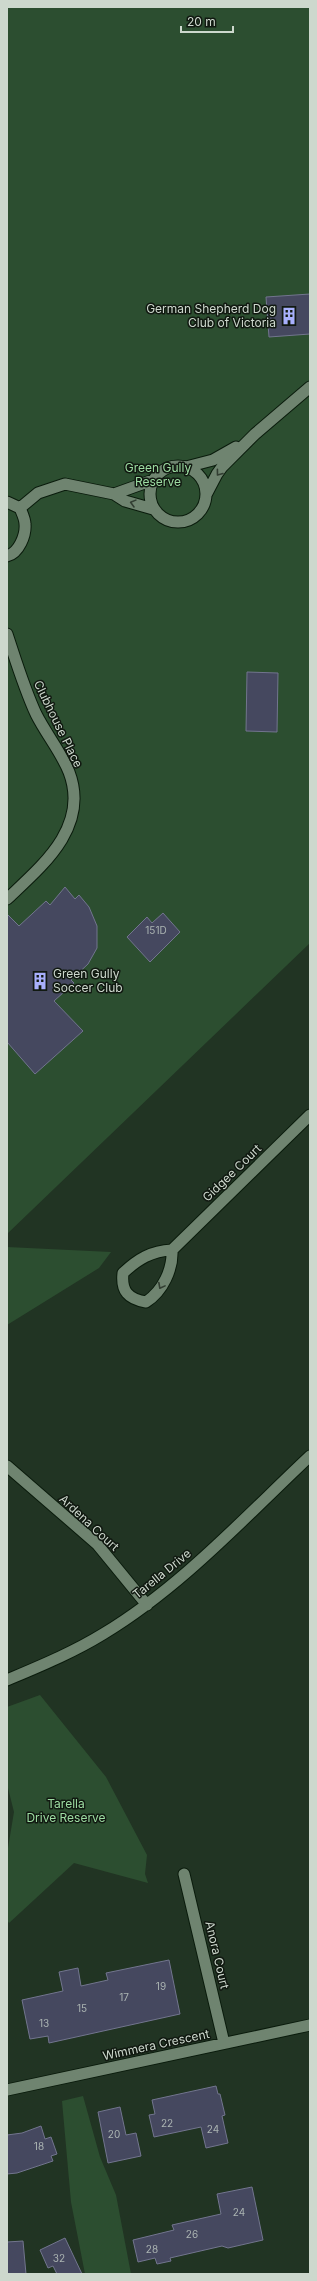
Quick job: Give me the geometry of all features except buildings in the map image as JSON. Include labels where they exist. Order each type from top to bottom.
[{"type":"street","points":[[255,434],[226,454],[213,460],[186,467],[176,466],[167,468],[159,473],[153,480],[149,495],[153,509],[163,519],[177,523],[191,519],[202,509],[206,495],[216,474],[255,434],[310,387]]},
{"type":"street","points":[[186,467],[201,478],[205,486],[206,495]]},
{"type":"street","points":[[114,494],[153,480]]},
{"type":"street","points":[[20,508],[38,493],[65,484],[114,494],[125,501],[153,509]]},
{"type":"street","points":[[7,502],[20,508],[26,522],[25,530],[16,550],[7,556]]},
{"type":"street","name":"Clubhouse Place","points":[[7,634],[20,676],[34,708],[69,773],[74,791],[74,811],[68,830],[60,843],[48,861],[7,899]]},
{"type":"street","name":"Gidgee Court","points":[[172,1250],[310,1115]]},
{"type":"street","points":[[172,1250],[172,1262],[156,1295],[146,1302],[133,1299],[125,1293],[122,1283],[122,1273],[135,1262],[156,1251],[172,1250]]},
{"type":"street","name":"Tarella Drive","points":[[7,1680],[64,1656],[104,1634],[147,1605],[195,1565],[310,1456]]},
{"type":"street","name":"Ardena Court","points":[[7,1466],[97,1544],[147,1605]]},
{"type":"street","name":"Anora Court","points":[[184,1874],[224,2043]]},
{"type":"street","name":"Wimmera Crescent","points":[[7,2090],[310,2025]]},
{"type":"green space","name":"Green Gully Reserve","points":[[7,7],[310,7],[310,943],[7,1234]]},
{"type":"green space","points":[[7,1247],[111,1252],[99,1268],[7,1325]]},
{"type":"green space","name":"Tarella Drive Reserve","points":[[40,1695],[106,1777],[147,1855],[145,1874],[148,1883],[74,1863],[9,1923],[7,1920],[7,1854],[14,1812],[7,1784],[7,1707]]},
{"type":"green space","points":[[83,2096],[100,2157],[116,2195],[131,2274],[85,2274],[71,2202],[62,2101]]},
{"type":"place","name":"German Shepherd Dog Club of Victoria","points":[[289,316]]},
{"type":"place","name":"Green Gully Soccer Club","points":[[40,981]]}]
